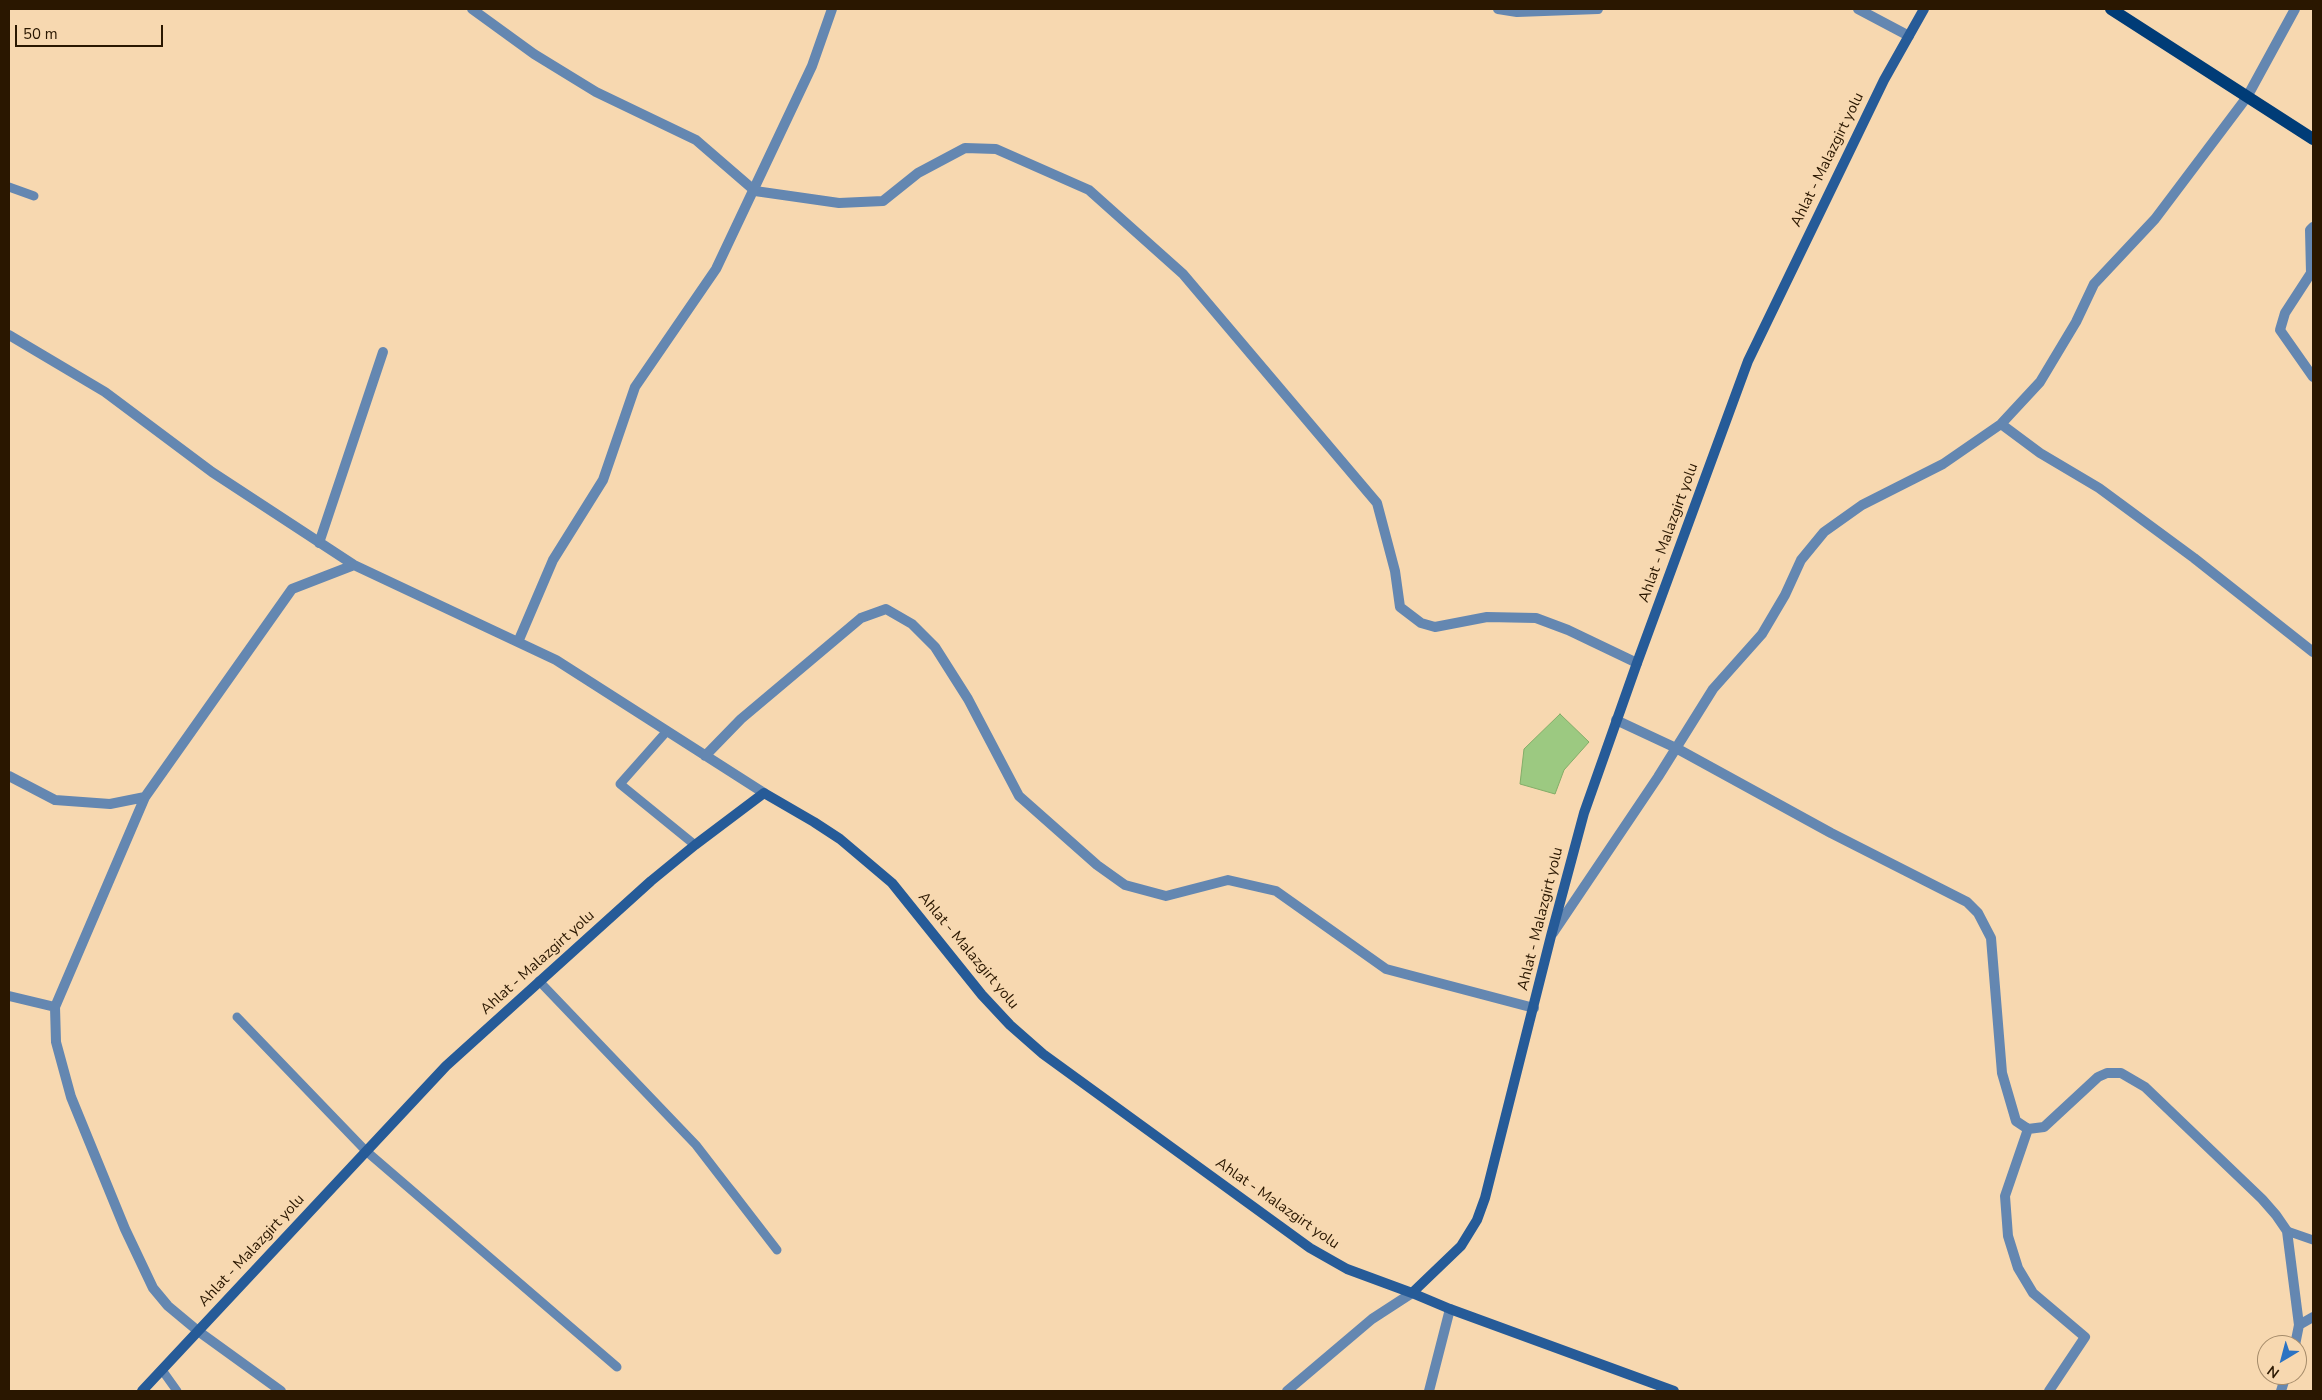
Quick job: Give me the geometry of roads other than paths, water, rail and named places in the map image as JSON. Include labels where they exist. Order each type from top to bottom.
[{"type":"main road","name":"Ahlat - Malazgirt yolu","points":[[142,1391],[446,1066],[539,981],[695,845],[764,793],[840,839],[892,883],[982,995],[1010,1025],[1043,1054],[1310,1248],[1347,1269],[1412,1293],[1461,1246],[1477,1220],[1486,1198],[1551,936],[1584,813],[1616,720],[1748,361],[1884,80],[1924,9]]},
{"type":"main road","points":[[2110,9],[2313,139]]},
{"type":"main road","points":[[1412,1293],[1450,1309],[1674,1391]]},
{"type":"street","points":[[472,9],[534,54],[596,92],[696,140],[755,191],[839,203],[883,201],[918,173],[965,148],[996,149],[1089,190],[1183,274],[1377,503],[1395,571],[1400,607],[1421,623],[1435,627],[1487,617],[1536,618],[1568,630],[1637,663]]},
{"type":"street","points":[[518,642],[554,560],[603,480],[635,387],[716,269],[755,191],[812,66],[832,9]]},
{"type":"street","points":[[1498,9],[1517,12],[1598,9]]},
{"type":"street","points":[[1858,9],[1909,36]]},
{"type":"street","points":[[1551,936],[1713,689],[1762,634],[1785,595],[1802,560],[1824,532],[1862,505],[1943,464],[2001,424],[2040,382],[2076,322],[2094,284],[2155,219],[2247,97],[2295,9]]},
{"type":"street","points":[[2313,226],[2310,230],[2311,273],[2285,313],[2280,330],[2313,378]]},
{"type":"street","points":[[9,335],[105,392],[212,472],[354,566],[556,660],[764,793]]},
{"type":"street","points":[[319,542],[383,352]]},
{"type":"street","points":[[2001,424],[2040,453],[2099,488],[2194,558],[2313,652]]},
{"type":"street","points":[[281,1391],[198,1331],[168,1306],[153,1288],[143,1270],[71,1097],[56,1042],[55,1007],[145,797],[292,589],[354,566]]},
{"type":"street","points":[[705,756],[740,719],[861,618],[886,609],[912,624],[935,647],[968,698],[1019,796],[1097,865],[1125,885],[1166,896],[1228,880],[1276,891],[1386,969],[1534,1008]]},
{"type":"street","points":[[1616,720],[1676,748],[1831,833],[1967,902],[1978,913],[1991,938],[2002,1073],[2016,1121],[2028,1129],[2044,1126],[2098,1077],[2107,1073],[2121,1073],[2145,1087],[2271,1209],[2287,1231],[2299,1325],[2297,1335]]},
{"type":"street","points":[[9,776],[55,800],[110,804],[145,797]]},
{"type":"street","points":[[9,996],[55,1007]]},
{"type":"street","points":[[2028,1129],[2005,1196],[2008,1236],[2018,1268],[2032,1293],[2085,1337],[2049,1391]]},
{"type":"street","points":[[1286,1391],[1372,1319],[1412,1293]]},
{"type":"street","points":[[1429,1391],[1450,1309]]},
{"type":"street","points":[[2299,1325],[2313,1317]]},
{"type":"street","points":[[1299,1380],[1304,1391]]},
{"type":"lane","points":[[9,187],[34,196]]},
{"type":"lane","points":[[667,731],[620,784],[695,845]]},
{"type":"lane","points":[[539,981],[696,1145],[777,1250]]},
{"type":"lane","points":[[237,1017],[366,1151],[618,1367]]},
{"type":"lane","points":[[2287,1231],[2313,1240]]},
{"type":"lane","points":[[162,1370],[177,1391]]}]
